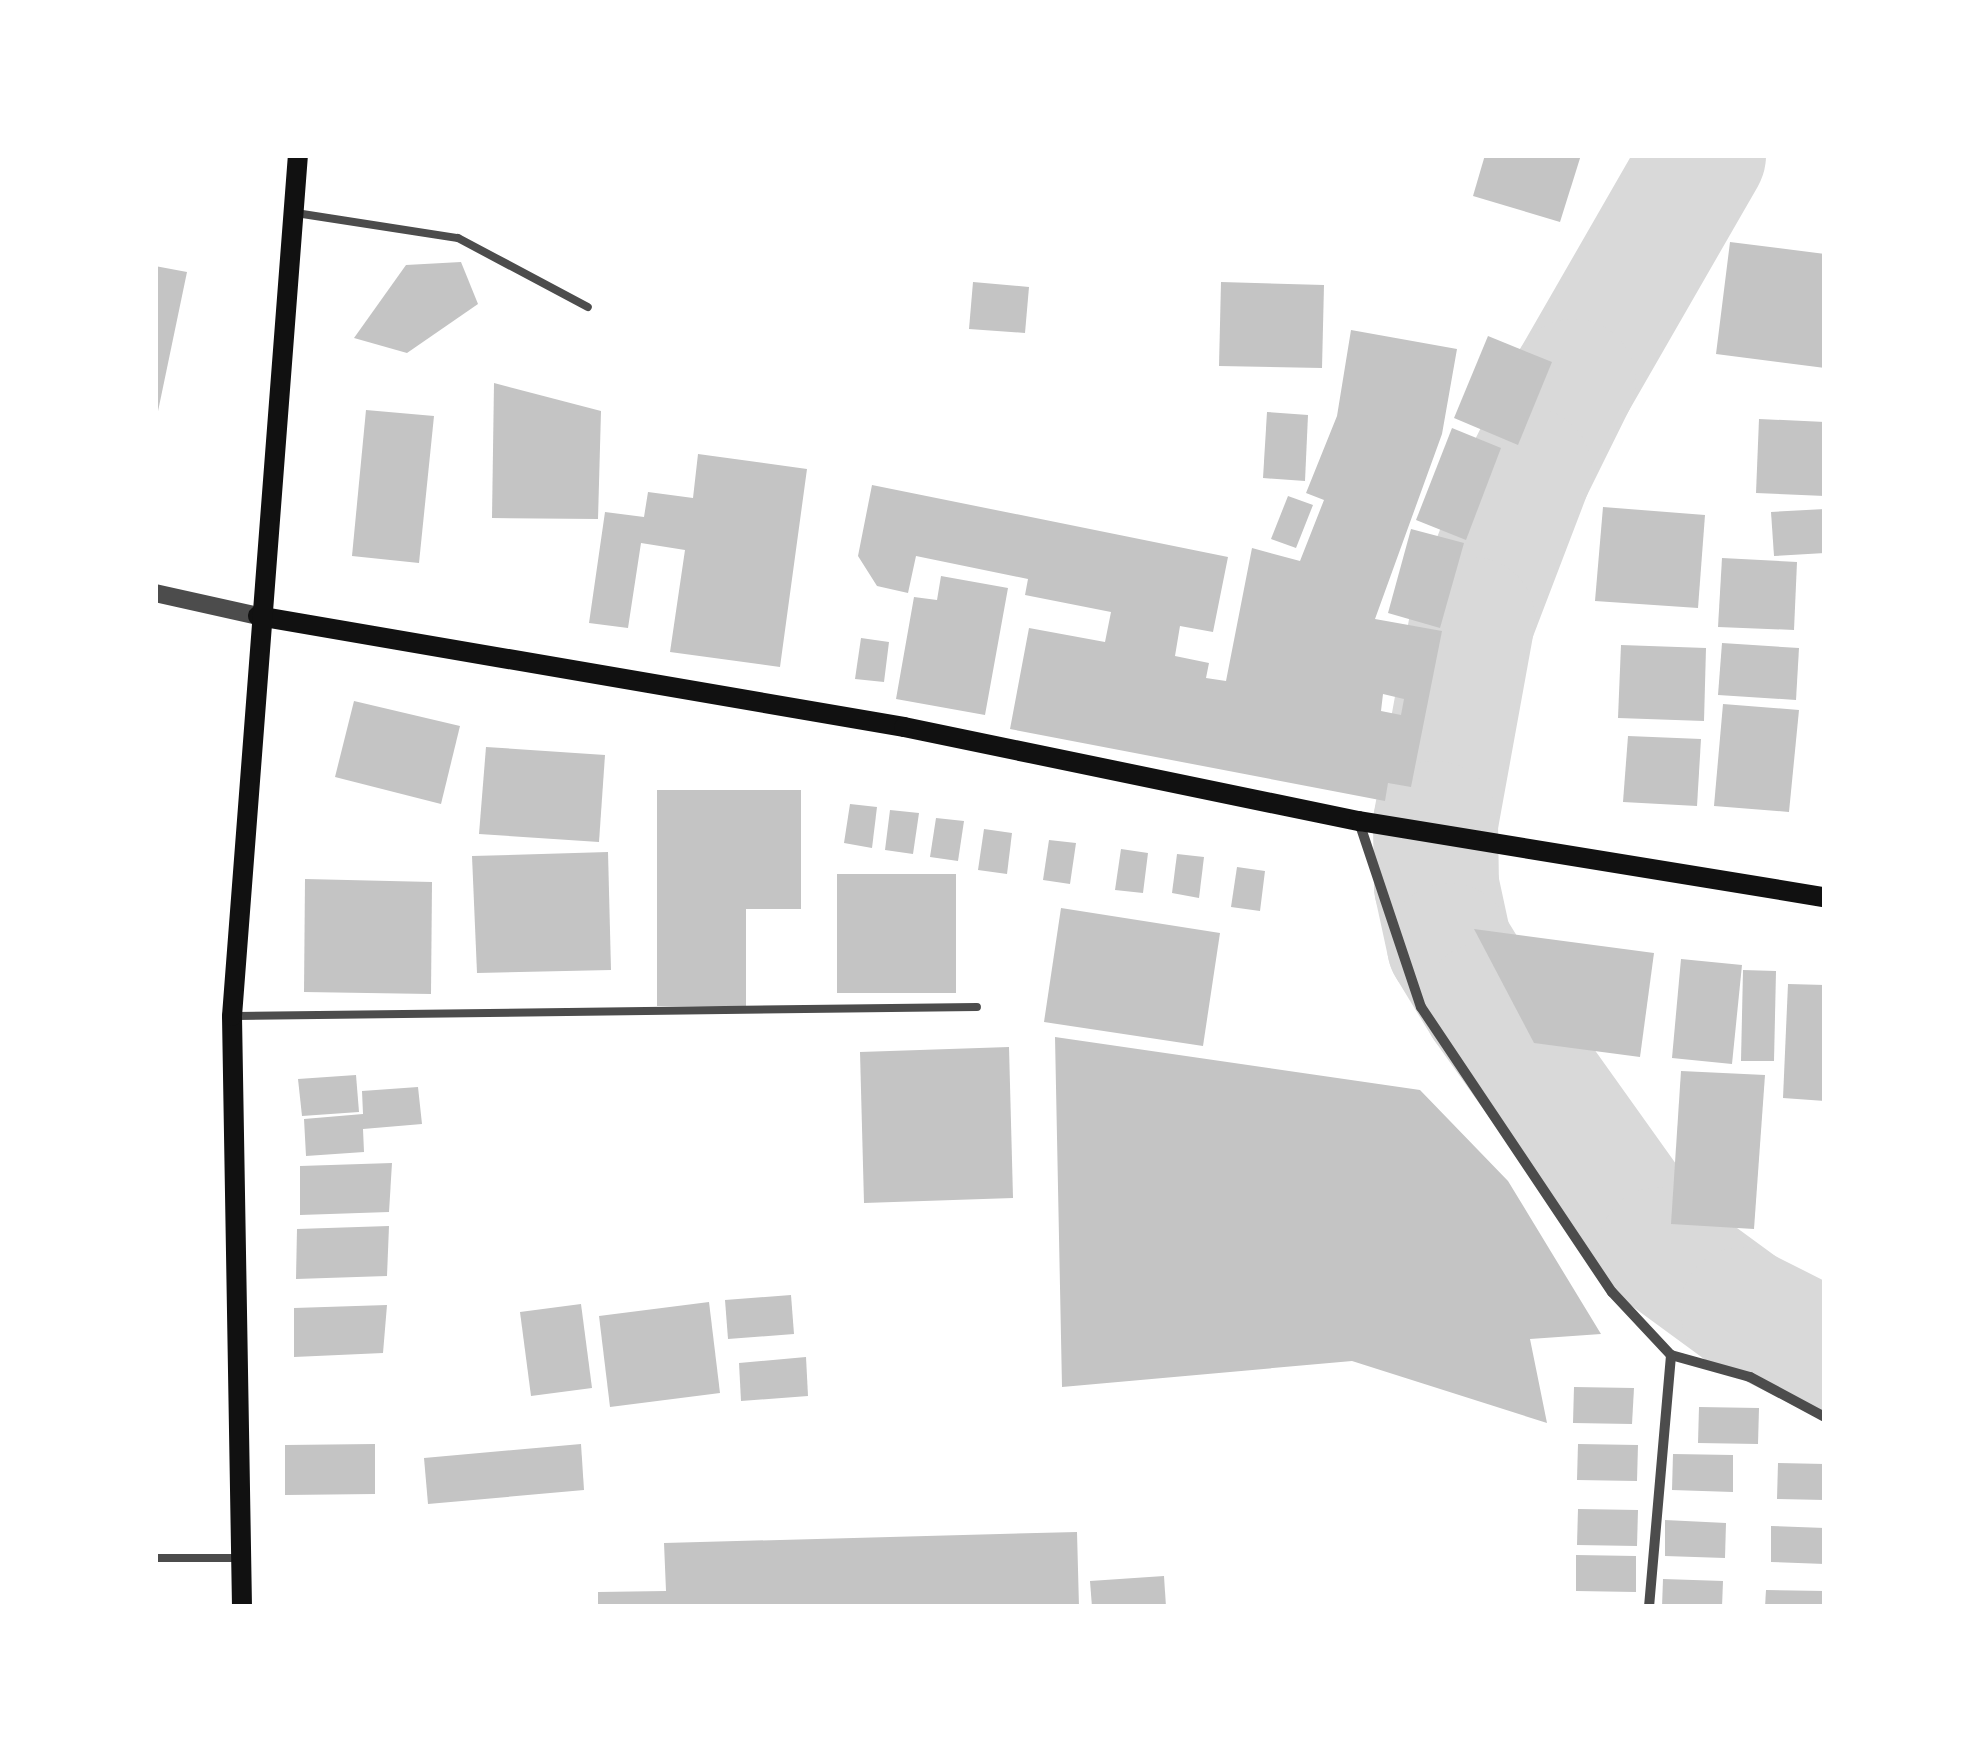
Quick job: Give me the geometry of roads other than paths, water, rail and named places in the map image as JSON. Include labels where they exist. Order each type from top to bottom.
[{"type":"main road","points":[[242,1607],[232,1016],[258,616],[298,155]]},
{"type":"main road","points":[[258,616],[904,728],[1412,831],[1825,898]]},
{"type":"street","points":[[155,593],[258,616]]},
{"type":"street","points":[[1359,821],[1421,1007],[1612,1292],[1671,1354],[1750,1376],[1825,1417]]},
{"type":"street","points":[[1649,1607],[1671,1354]]},
{"type":"lane","points":[[293,213],[458,238],[588,307]]},
{"type":"lane","points":[[232,1016],[977,1007]]},
{"type":"lane","points":[[155,1558],[243,1558]]},
{"type":"waterway","points":[[1703,155],[1573,381],[1529,470],[1472,619],[1435,823],[1436,885],[1449,945],[1485,1004],[1660,1249],[1742,1309],[1825,1351]]}]
